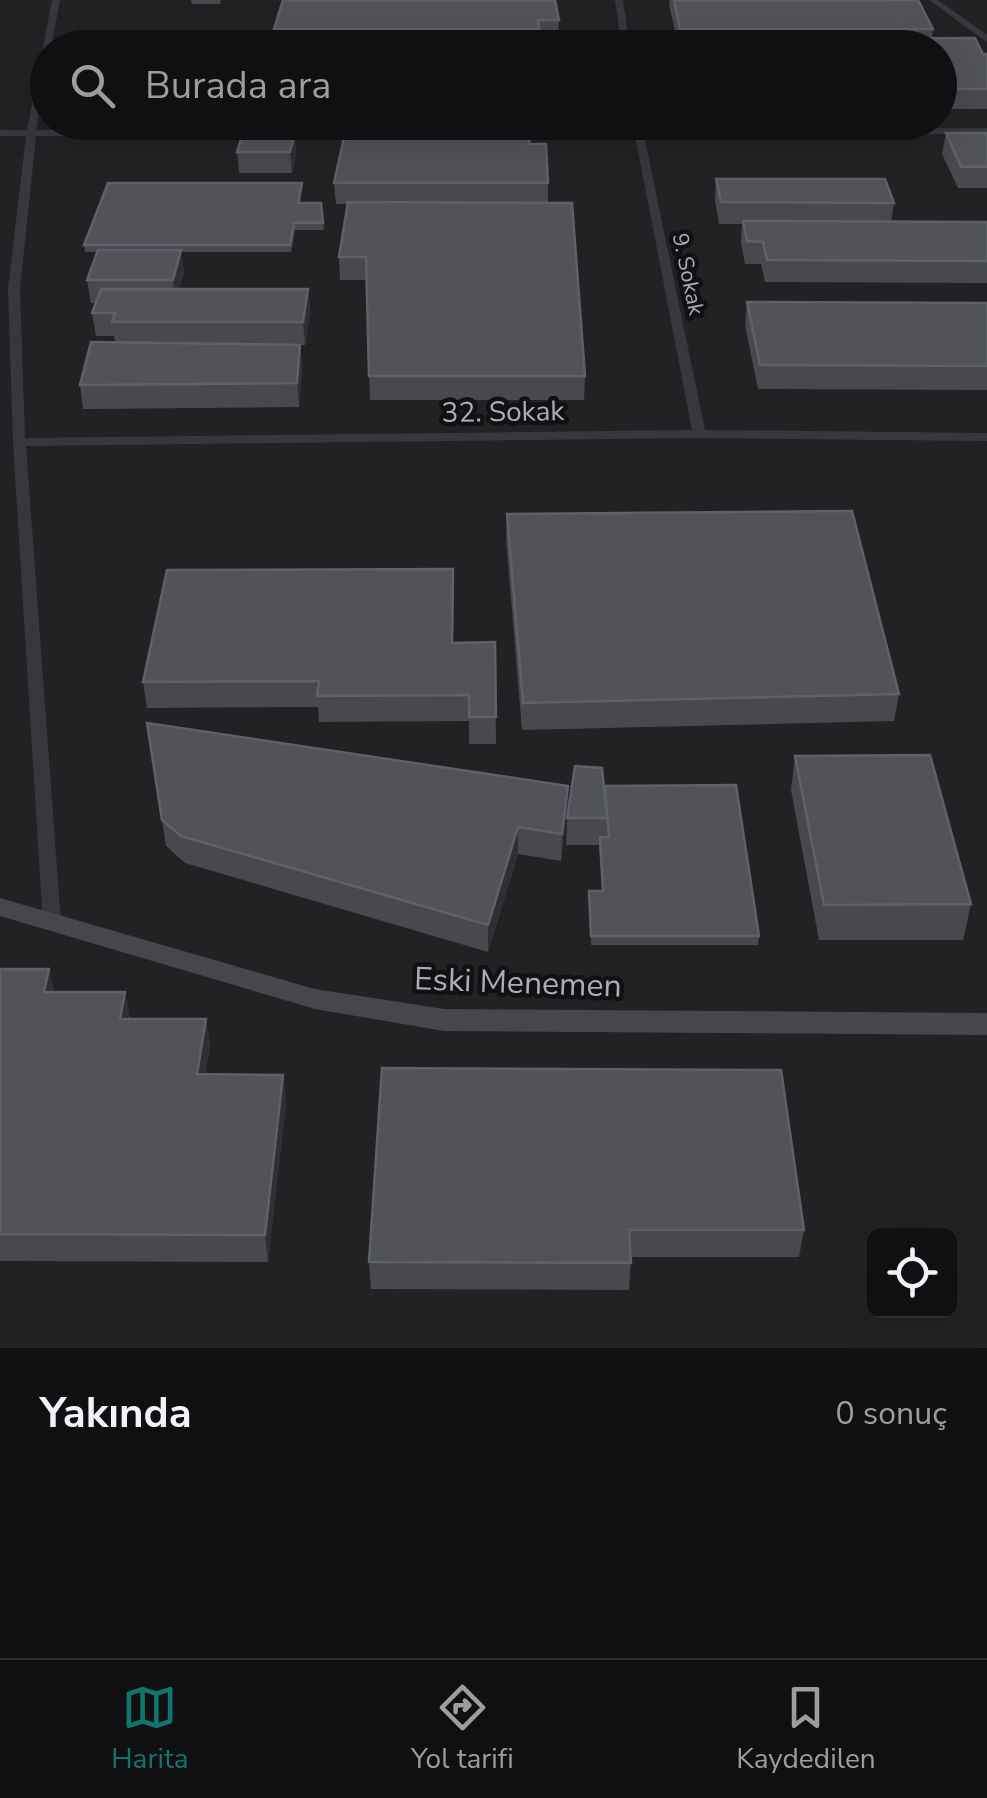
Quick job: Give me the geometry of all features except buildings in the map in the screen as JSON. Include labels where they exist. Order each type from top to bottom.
[{"type":"street","points":[[50,30],[56,0]]},
{"type":"street","points":[[620,0],[624,30]]},
{"type":"street","points":[[933,0],[987,39]]},
{"type":"street","points":[[957,132],[987,132]]},
{"type":"street","points":[[0,133],[30,133]]},
{"type":"street","points":[[30,140],[7,289],[52,923]]},
{"type":"street","name":"9. Sokak","points":[[640,140],[699,434]]},
{"type":"street","name":"32. Sokak","points":[[19,442],[699,434],[987,437]]},
{"type":"street","name":"Eski Menemen","points":[[0,907],[316,999],[444,1020],[987,1024]]},
{"type":"shaded area","points":[[0,0],[987,0],[987,1348],[0,1348]]}]
